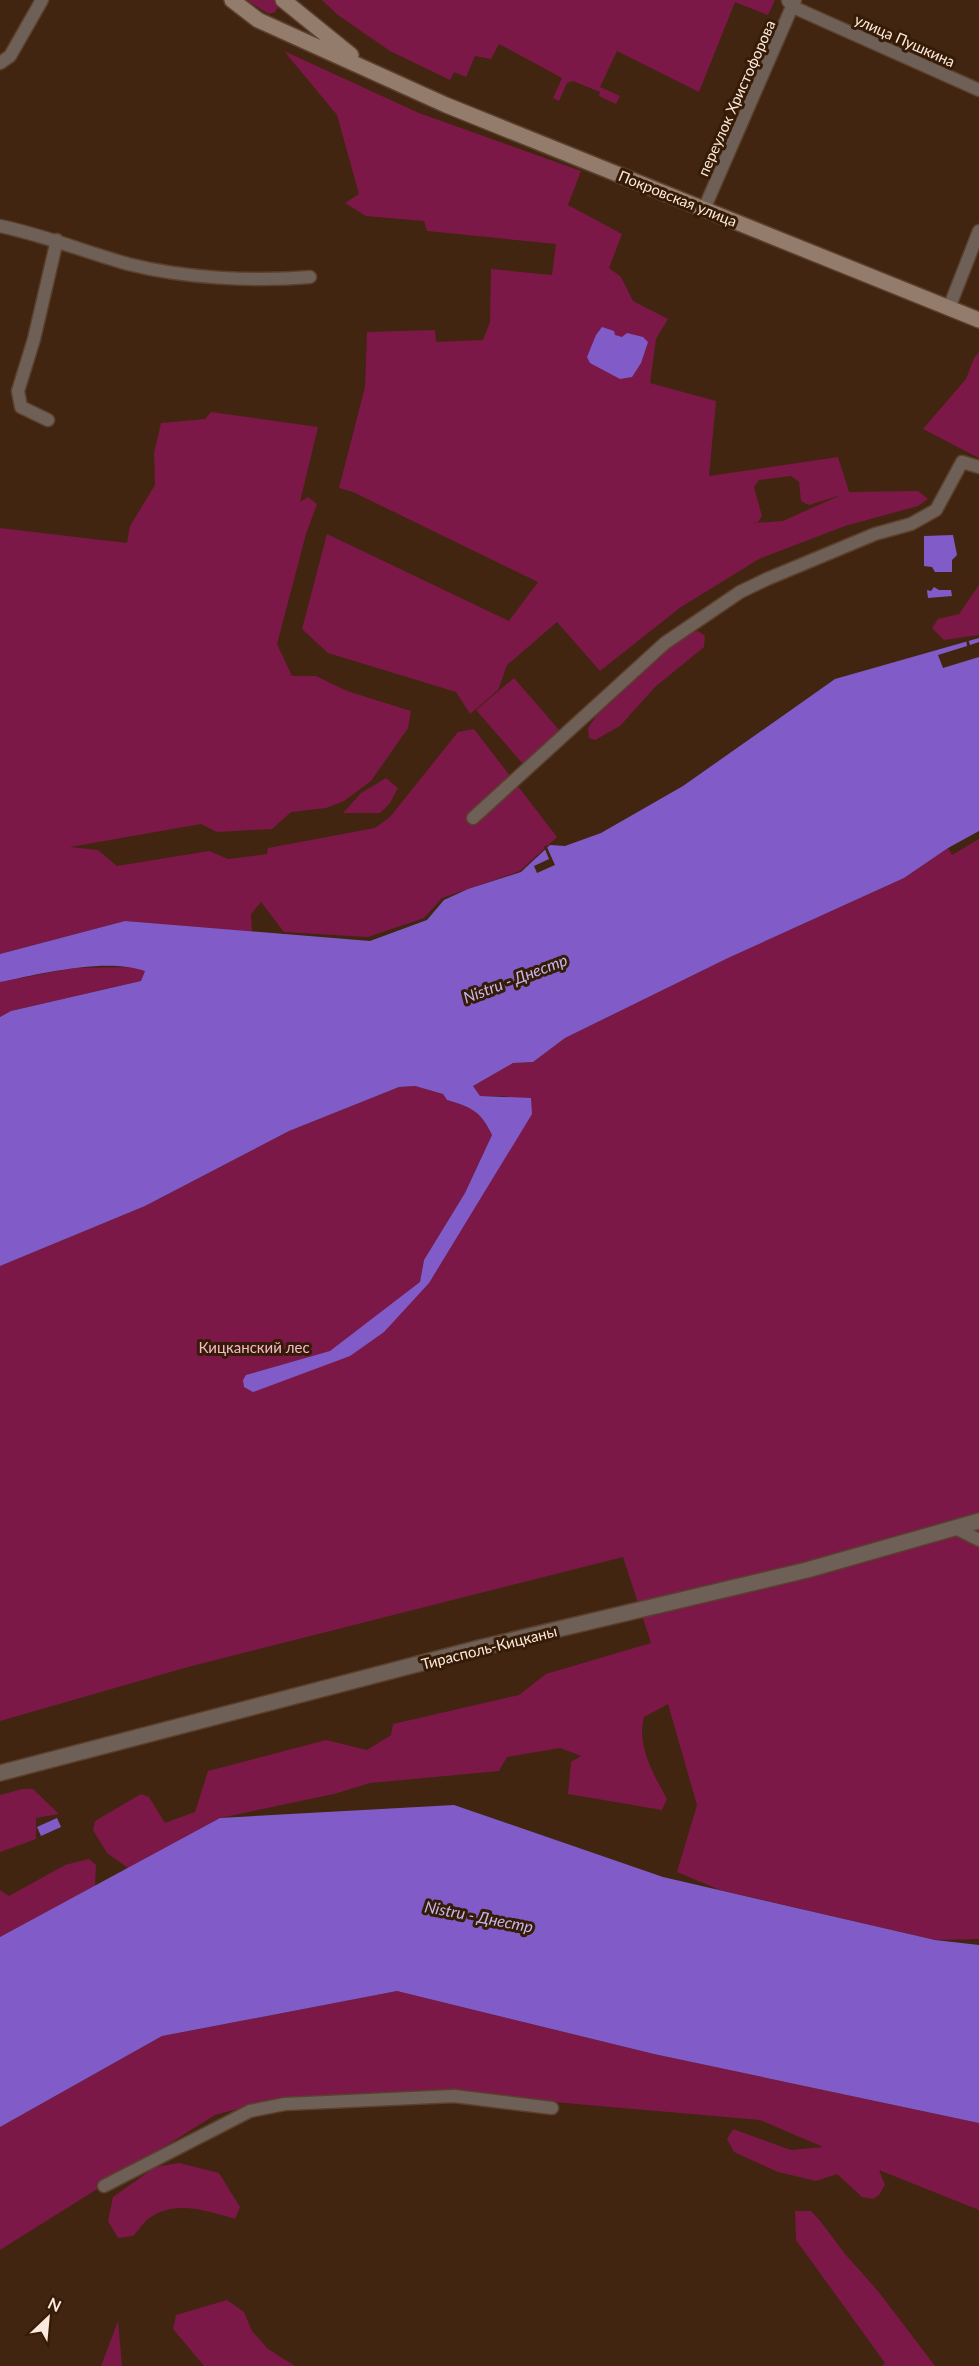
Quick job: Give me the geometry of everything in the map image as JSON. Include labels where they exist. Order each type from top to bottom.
[{"type":"main road","points":[[232,0],[247,13]]},
{"type":"main road","points":[[270,26],[283,16],[285,2]]},
{"type":"main road","name":"Покровская улица","points":[[285,2],[378,75]]},
{"type":"main road","name":"Покровская улица","points":[[247,13],[270,26],[446,105],[979,320]]},
{"type":"street","points":[[0,63],[9,56],[42,0]]},
{"type":"street","name":"Покровская улица","points":[[223,0],[247,13]]},
{"type":"street","name":"улица Пушкина","points":[[792,2],[979,90]]},
{"type":"street","name":"переулок Христофорова","points":[[704,209],[792,2]]},
{"type":"street","points":[[0,226],[57,240],[127,264],[149,268],[242,279],[310,277]]},
{"type":"street","points":[[949,308],[979,231]]},
{"type":"street","points":[[48,420],[21,407],[18,391],[34,339],[57,240]]},
{"type":"street","points":[[473,818],[664,643],[740,592],[875,534],[911,524],[936,510],[962,462],[979,467]]},
{"type":"street","name":"Тирасполь-Кицканы","points":[[0,1773],[480,1648],[807,1570],[979,1521]]},
{"type":"street","points":[[955,1528],[979,1540]]},
{"type":"street","points":[[104,2186],[250,2111],[285,2104],[454,2096],[552,2108]]},
{"type":"green space","points":[[246,0],[275,0],[279,5],[275,12],[269,14]]},
{"type":"green space","points":[[322,0],[775,0],[768,15],[735,2],[699,92],[617,51],[600,87],[620,96],[616,104],[599,96],[600,92],[573,81],[567,83],[559,101],[553,98],[562,78],[499,44],[491,59],[475,56],[466,77],[454,72],[450,80],[390,51],[338,15]]},
{"type":"green space","points":[[284,51],[419,113],[581,171],[568,205],[622,234],[609,268],[621,277],[633,301],[668,319],[656,339],[650,383],[716,401],[709,476],[838,457],[849,492],[918,491],[928,499],[918,506],[845,526],[759,559],[681,607],[600,671],[557,622],[507,665],[498,690],[470,714],[456,692],[328,653],[302,629],[327,534],[509,621],[538,582],[353,492],[339,488],[365,387],[367,332],[435,330],[436,342],[483,340],[490,322],[491,269],[552,275],[556,244],[427,231],[424,221],[366,216],[345,203],[359,194],[337,115]],"holes":[[[791,476],[799,482],[801,501],[809,505],[841,495],[783,521],[753,523],[758,522],[762,516],[754,487],[759,480]]]},
{"type":"green space","points":[[979,352],[979,458],[923,429],[966,379],[974,358]]},
{"type":"green space","points":[[211,412],[318,427],[300,502],[308,497],[317,504],[306,534],[277,644],[292,676],[316,676],[347,691],[411,711],[408,728],[371,781],[344,801],[326,808],[291,812],[272,829],[217,832],[201,824],[70,847],[98,850],[117,866],[209,851],[228,859],[267,854],[268,848],[375,828],[390,817],[458,732],[474,729],[557,837],[520,871],[442,898],[424,918],[368,937],[284,932],[261,902],[251,914],[252,932],[125,921],[0,954],[0,528],[127,543],[130,526],[155,485],[154,453],[161,423],[205,419]]},
{"type":"green space","points":[[979,585],[979,635],[944,640],[932,628],[938,619],[959,614]]},
{"type":"green space","points":[[698,631],[705,636],[704,647],[655,687],[620,726],[595,740],[589,738],[588,728],[597,715],[679,637]]},
{"type":"green space","points":[[514,678],[560,731],[523,764],[476,710]]},
{"type":"green space","points":[[386,778],[398,788],[390,803],[380,813],[343,813],[361,793]]},
{"type":"green space","name":"Кицканский лес","points":[[979,839],[979,1939],[935,1940],[720,1890],[677,1872],[697,1805],[668,1704],[644,1717],[642,1728],[644,1749],[667,1799],[662,1810],[568,1794],[571,1762],[581,1756],[560,1748],[507,1757],[499,1771],[370,1783],[334,1794],[220,1818],[128,1868],[107,1853],[93,1830],[95,1821],[141,1794],[149,1797],[165,1823],[195,1812],[208,1771],[326,1740],[367,1750],[391,1735],[393,1724],[519,1695],[546,1674],[651,1643],[623,1557],[188,1667],[0,1721],[0,1266],[145,1206],[289,1131],[399,1087],[415,1086],[443,1094],[447,1100],[474,1111],[484,1120],[492,1135],[465,1193],[424,1260],[420,1282],[532,1114],[505,1096],[480,1096],[473,1086],[513,1063],[533,1062],[565,1038],[728,958],[904,878],[948,848],[952,855]]},
{"type":"green space","points":[[134,967],[145,971],[141,981],[11,1011],[0,1017],[0,982],[74,968]]},
{"type":"green space","points":[[22,1789],[33,1789],[59,1814],[36,1818],[36,1839],[0,1852],[0,1795]]},
{"type":"green space","points":[[89,1859],[96,1865],[95,1886],[0,1937],[0,1890],[9,1896],[65,1865]]},
{"type":"green space","points":[[397,1991],[654,2054],[979,2123],[979,2210],[879,2170],[885,2185],[879,2195],[873,2199],[862,2197],[837,2174],[816,2181],[778,2172],[734,2152],[727,2139],[733,2129],[791,2150],[823,2147],[760,2120],[463,2094],[269,2101],[215,2115],[0,2250],[0,2127],[162,2036]]},
{"type":"green space","points":[[179,2163],[219,2173],[240,2207],[235,2219],[191,2208],[169,2209],[148,2219],[133,2236],[118,2238],[108,2221],[113,2197],[155,2167]]},
{"type":"green space","points":[[795,2211],[811,2211],[821,2222],[845,2254],[878,2291],[935,2366],[882,2366],[885,2363],[796,2240]]},
{"type":"green space","points":[[227,2300],[244,2312],[252,2331],[268,2349],[295,2366],[204,2366],[173,2329],[176,2315]]},
{"type":"green space","points":[[118,2321],[122,2366],[101,2366]]},
{"type":"water","points":[[602,327],[614,331],[615,335],[622,337],[627,333],[643,337],[648,342],[641,363],[632,377],[620,379],[590,363],[587,357]]},
{"type":"water","points":[[953,535],[957,555],[952,560],[952,572],[935,572],[932,567],[924,566],[924,536]]},
{"type":"water","points":[[934,587],[939,590],[951,590],[952,596],[928,598],[927,590],[931,591]]},
{"type":"water","name":"Nistru - Днестр","points":[[979,638],[979,831],[948,848],[904,878],[728,958],[565,1038],[533,1062],[513,1063],[473,1086],[480,1096],[531,1098],[532,1114],[429,1283],[384,1332],[350,1356],[253,1392],[244,1387],[243,1380],[246,1375],[330,1351],[420,1282],[424,1260],[465,1193],[492,1135],[479,1115],[463,1105],[447,1100],[443,1094],[415,1086],[399,1087],[289,1131],[145,1206],[0,1266],[0,1017],[11,1011],[141,981],[145,971],[129,967],[93,966],[53,971],[0,982],[0,954],[125,921],[370,941],[427,920],[444,900],[468,889],[521,872],[550,845],[565,846],[601,833],[683,786],[835,679]]},
{"type":"water","name":"Nistru - Днестр","points":[[454,1805],[663,1877],[935,1940],[979,1945],[979,2123],[654,2054],[397,1991],[162,2036],[0,2127],[0,1937],[220,1818]]},
{"type":"water","points":[[57,1818],[61,1827],[41,1836],[37,1827]]},
{"type":"pier","points":[[966,639],[970,645],[979,642],[979,657],[943,668],[938,655],[967,646]]},
{"type":"pier","points":[[546,845],[555,865],[537,873],[534,866],[549,859],[544,847]]}]
